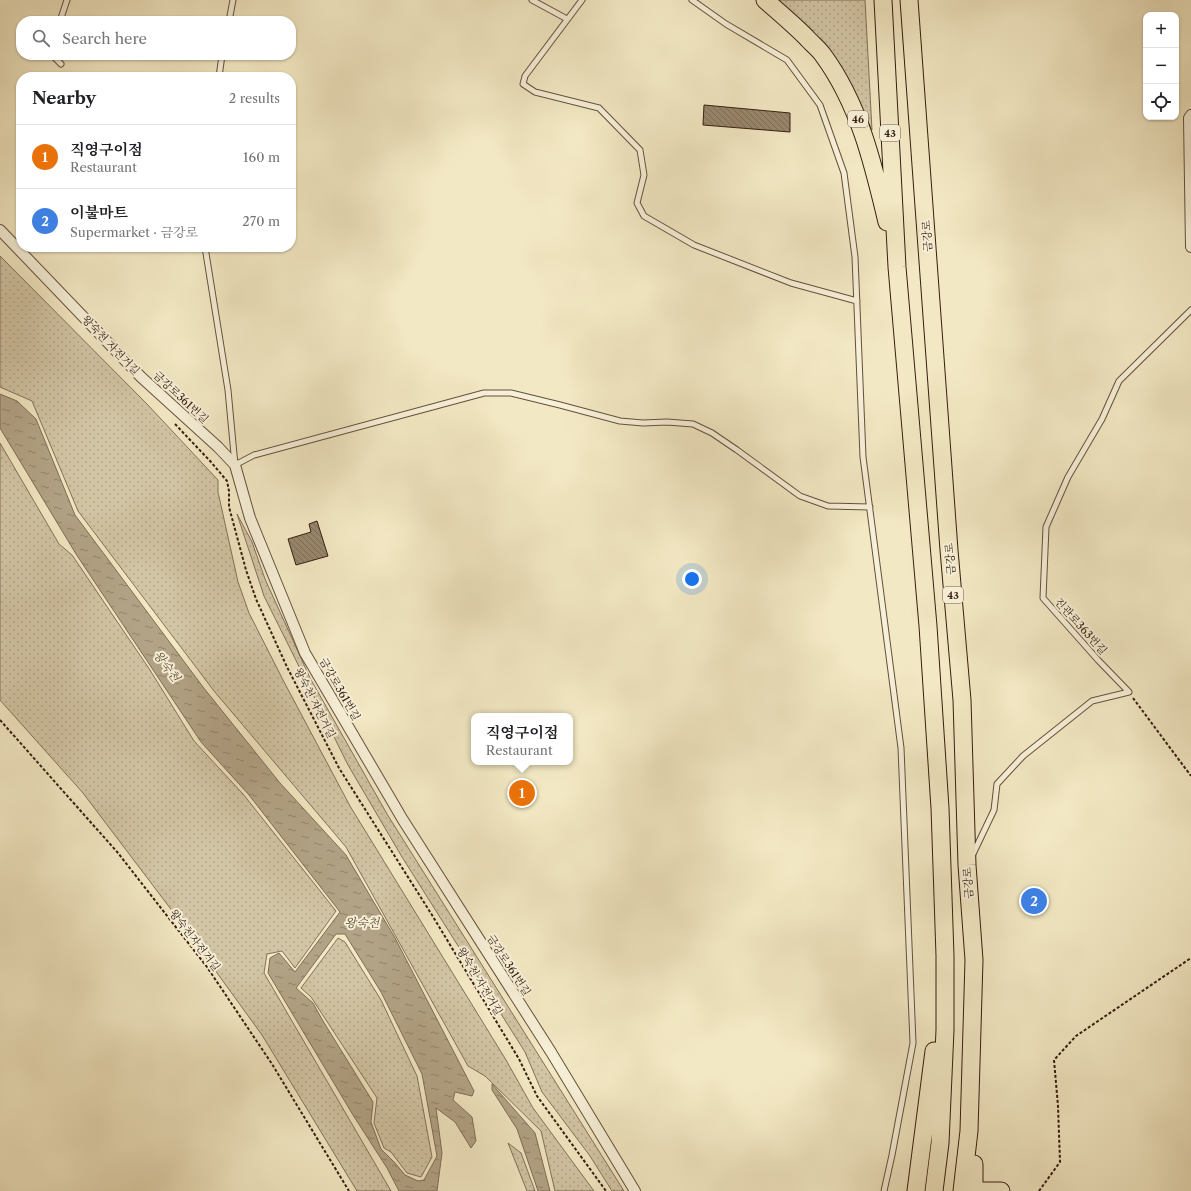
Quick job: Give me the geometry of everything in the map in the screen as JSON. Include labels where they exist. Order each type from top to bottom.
[{"type":"highway","name":"46","points":[[765,0],[784,15],[822,53],[841,83],[862,129],[875,173],[897,267]]},
{"type":"highway","name":"43","points":[[883,0],[897,267],[928,626],[940,808],[946,956],[945,1030],[940,1143],[934,1191]]},
{"type":"highway","name":"금강로","points":[[909,0],[949,550],[962,700],[967,865],[974,960],[969,1131],[962,1191]]},
{"type":"highway","points":[[916,1191],[946,956]]},
{"type":"highway","points":[[972,1051],[974,1190],[1001,1191]]},
{"type":"street","points":[[1191,115],[1189,118],[1189,126],[1191,246]]},
{"type":"street","name":"금강로361번길","points":[[0,230],[16,247]]},
{"type":"street","name":"금강로361번길","points":[[21,252],[141,377],[218,447],[235,465],[250,518],[305,653],[403,820],[551,1052],[635,1191]]},
{"type":"lane","points":[[62,16],[67,0]]},
{"type":"lane","points":[[230,16],[233,0]]},
{"type":"lane","points":[[532,0],[567,19]]},
{"type":"lane","points":[[582,0],[525,76],[523,84],[535,92],[599,108],[640,150],[644,175],[638,203],[644,216],[694,245],[791,283],[857,301]]},
{"type":"lane","points":[[692,0],[726,24],[787,60],[820,105],[844,173],[855,257],[864,457],[901,748],[913,1043],[884,1191]]},
{"type":"lane","points":[[57,60],[61,64]]},
{"type":"lane","points":[[219,72],[221,60]]},
{"type":"lane","points":[[206,252],[228,390],[235,465],[254,455],[445,403],[484,393],[510,393],[620,421],[693,424],[712,433],[800,496],[828,506],[870,507]]},
{"type":"lane","name":"진관로363번길","points":[[1129,692],[1088,649],[1043,598],[1046,527],[1068,477],[1102,419],[1119,382],[1191,310]]},
{"type":"lane","points":[[967,865],[994,810],[997,784],[1023,756],[1092,701],[1129,692]]},
{"type":"path","name":"왕숙천 자전거길","points":[[174,422],[227,481],[229,491],[229,507],[248,578],[256,599],[287,667],[340,768],[519,1059],[537,1096],[606,1191]]},
{"type":"path","points":[[1129,692],[1191,776]]},
{"type":"path","name":"왕숙천자전거길","points":[[0,720],[118,854],[208,967],[272,1064],[349,1191]]},
{"type":"path","points":[[1039,1191],[1060,1162],[1058,1106],[1054,1060],[1076,1036],[1191,958]]},
{"type":"shaded area","points":[[778,0],[865,0],[872,130],[850,86]]},
{"type":"shaded area","points":[[0,256],[146,403],[218,480],[218,492],[238,582],[249,613],[283,680],[350,806],[506,1060],[533,1108],[594,1191],[555,1191],[541,1131],[485,1076],[468,1066],[346,847],[214,691],[78,511],[32,401],[0,387]]},
{"type":"shaded area","points":[[0,443],[59,544],[72,555],[150,670],[194,741],[243,794],[336,911],[295,968],[282,951],[267,954],[264,973],[391,1191],[357,1191],[262,1035],[170,908],[83,793],[0,700]]},
{"type":"shaded area","points":[[237,514],[252,542],[265,579],[310,678],[387,814],[624,1191],[612,1191],[590,1156],[542,1092],[525,1052],[402,857],[348,765],[264,596]]},
{"type":"shaded area","points":[[338,938],[345,942],[381,1000],[417,1076],[432,1157],[421,1177],[407,1173],[391,1152],[384,1148],[374,1123],[377,1098],[311,997],[301,988]]},
{"type":"shaded area","points":[[508,1143],[521,1153],[535,1191],[527,1191]]},
{"type":"water","name":"왕숙천","points":[[0,394],[17,401],[36,419],[75,515],[203,687],[280,783],[346,855],[395,938],[474,1091],[472,1096],[455,1092],[453,1100],[472,1117],[476,1141],[471,1148],[455,1122],[436,1108],[442,1153],[437,1191],[399,1191],[387,1168],[353,1115],[268,973],[270,958],[279,953],[295,972],[340,912],[249,795],[201,742],[76,554],[0,428]],"holes":[[[336,934],[345,934],[381,992],[422,1074],[437,1156],[424,1180],[418,1181],[405,1175],[381,1149],[371,1122],[373,1102],[313,1003],[296,988]]]},
{"type":"water","points":[[492,1084],[535,1133],[550,1191],[538,1191],[517,1129],[492,1090]]},
{"type":"building","points":[[704,105],[790,113],[790,132],[703,125]]},
{"type":"building","points":[[317,521],[328,556],[296,565],[288,539],[311,532],[309,524]]},
{"type":"place","name":"직영구이점","points":[[522,793]]},
{"type":"place","name":"이불마트","points":[[1034,901]]}]
